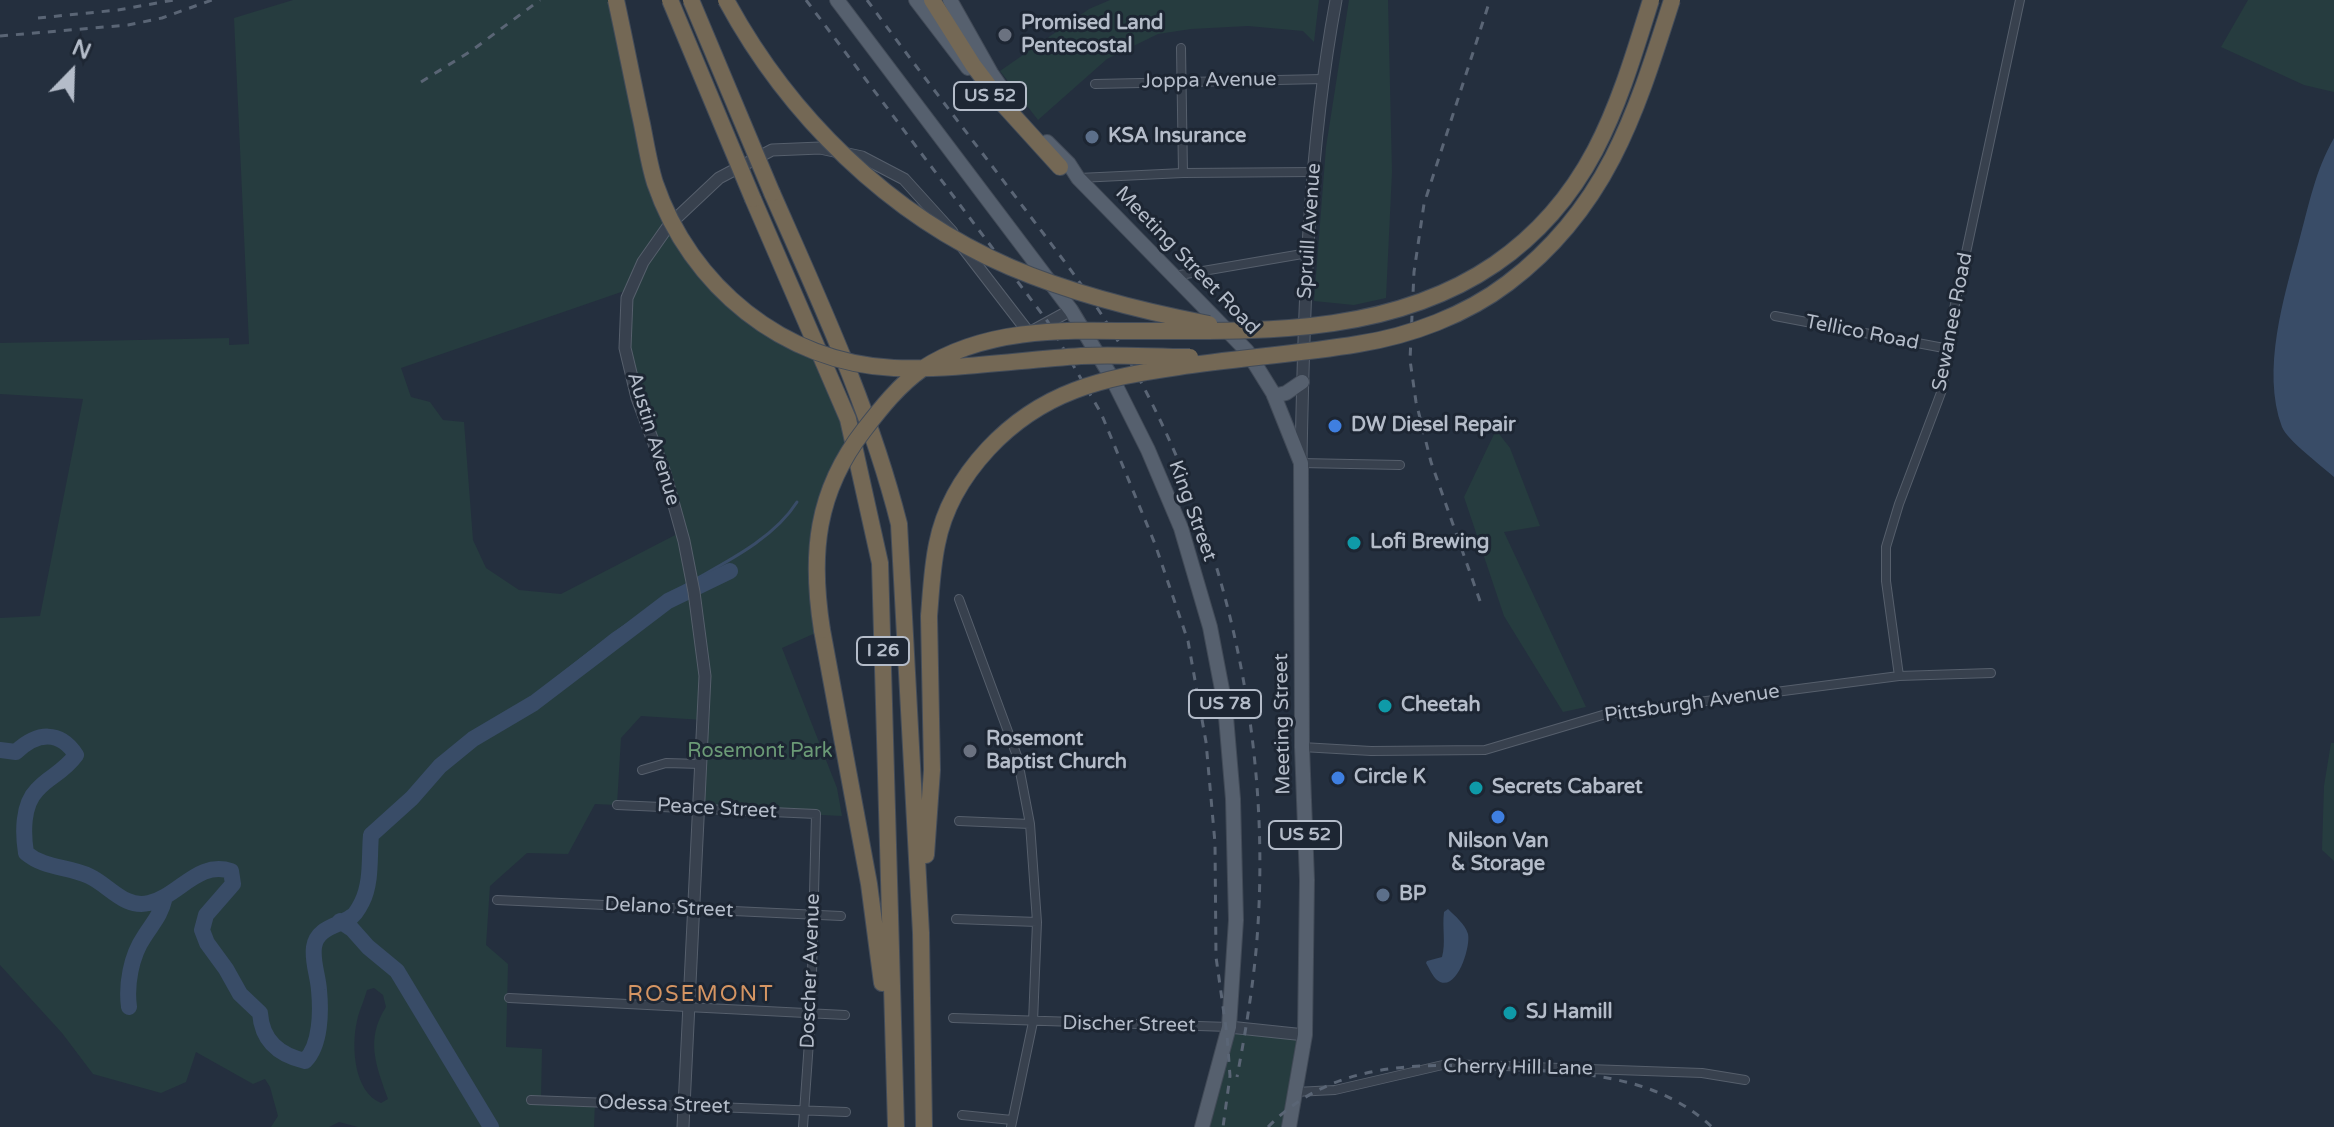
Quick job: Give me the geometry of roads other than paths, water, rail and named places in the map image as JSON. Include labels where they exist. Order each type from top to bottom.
[{"type":"highway","points":[[616,0],[651,166],[671,220],[693,258],[721,292],[750,317],[780,335],[833,358],[892,368],[957,368],[1083,356],[1243,357]]},
{"type":"highway","name":"I 26","points":[[670,0],[848,419],[875,533],[880,563],[896,1127]]},
{"type":"highway","name":"I 26","points":[[691,0],[856,384],[899,524],[921,933],[924,1127]]},
{"type":"highway","points":[[726,0],[757,51],[813,124],[889,194],[954,239],[1009,267],[1090,295],[1188,320],[1258,330]]},
{"type":"highway","points":[[932,0],[973,65],[1001,102],[1060,167]]},
{"type":"highway","points":[[939,0],[985,72],[1031,125]]},
{"type":"highway","points":[[895,1102],[873,911],[816,590],[816,551],[825,501],[845,457],[876,414],[907,380],[924,368],[982,342],[1056,330],[1258,330],[1339,323],[1385,314],[1465,282],[1518,246],[1561,203],[1598,148],[1623,91],[1651,0]]},
{"type":"highway","points":[[921,933],[932,770],[929,616],[937,544],[953,499],[981,456],[1012,426],[1049,401],[1092,383],[1243,357],[1358,344],[1404,334],[1484,299],[1527,267],[1574,219],[1608,170],[1630,124],[1672,0]]},
{"type":"main road","name":"King Street","points":[[837,0],[1071,310],[1112,378],[1148,450],[1181,528],[1210,627],[1225,705],[1233,799],[1236,920],[1229,1027],[1202,1127]]},
{"type":"main road","name":"Meeting Street Road","points":[[916,0],[1003,112],[1060,167],[1078,178]]},
{"type":"main road","name":"Meeting Street Road","points":[[950,0],[996,81],[1031,125],[1069,164],[1078,178],[1247,351],[1274,396],[1301,463]]},
{"type":"main road","points":[[1274,396],[1286,393],[1302,382]]},
{"type":"main road","name":"Meeting Street","points":[[1289,1127],[1305,1035],[1307,880],[1302,747],[1301,463]]},
{"type":"street","name":"Spruill Avenue","points":[[1301,463],[1302,382],[1314,172],[1323,79],[1336,0]]},
{"type":"street","name":"Sewanee Road","points":[[1899,676],[1886,581],[1886,547],[1942,390],[1954,309],[2020,0]]},
{"type":"street","points":[[1181,48],[1183,173]]},
{"type":"street","name":"Joppa Avenue","points":[[1095,84],[1323,79]]},
{"type":"street","name":"Austin Avenue","points":[[683,1127],[705,676],[693,586],[669,488],[637,398],[625,348],[627,298],[643,262],[669,225],[719,178],[772,150],[820,148],[862,157],[904,179],[953,233],[1029,333],[1071,310]]},
{"type":"street","points":[[1078,178],[1314,172]]},
{"type":"street","points":[[1174,276],[1308,253]]},
{"type":"street","name":"Tellico Road","points":[[1775,316],[1949,349]]},
{"type":"street","points":[[1301,463],[1400,465]]},
{"type":"street","points":[[959,599],[1017,756],[1030,824],[1037,922],[1033,1022],[1012,1124],[962,1115]]},
{"type":"street","name":"Pittsburgh Avenue","points":[[1302,747],[1371,751],[1485,750],[1606,714],[1899,676],[1991,673]]},
{"type":"street","points":[[642,770],[666,763],[701,764]]},
{"type":"street","name":"Peace Street","points":[[617,805],[816,814]]},
{"type":"street","name":"Doscher Avenue","points":[[803,1127],[811,1013],[816,814]]},
{"type":"street","points":[[959,821],[1030,824]]},
{"type":"street","name":"Delano Street","points":[[497,900],[841,916]]},
{"type":"street","points":[[956,919],[1037,922]]},
{"type":"street","points":[[509,998],[845,1015]]},
{"type":"street","name":"Discher Street","points":[[953,1018],[1229,1027],[1305,1035]]},
{"type":"street","name":"Cherry Hill Lane","points":[[1295,1092],[1335,1090],[1447,1064],[1702,1073],[1745,1080]]},
{"type":"street","name":"Odessa Street","points":[[531,1100],[846,1112]]},
{"type":"water","points":[[2334,138],[2334,477],[2297,446],[2282,427],[2276,405],[2274,358],[2287,286],[2313,188]]},
{"type":"water","points":[[1448,909],[1465,927],[1468,940],[1461,968],[1450,981],[1444,983],[1436,979],[1426,963],[1442,957],[1444,912]]},
{"type":"waterway","points":[[696,579],[764,537],[797,502]]},
{"type":"waterway","points":[[0,750],[16,752],[32,741],[48,737],[63,741],[76,755],[32,796],[24,829],[26,853],[33,858],[89,876],[124,899],[140,904],[160,899],[208,870],[231,871],[233,884],[206,915],[202,930],[207,943],[240,994],[260,1013],[268,1039],[280,1051],[305,1061],[314,1046],[320,1017],[314,958],[316,940],[329,928],[353,916],[362,902],[369,878],[371,835],[412,798],[440,766],[473,739],[534,703],[668,601],[730,571]]},
{"type":"waterway","points":[[470,747],[613,634],[689,583]]},
{"type":"waterway","points":[[129,1007],[133,962],[165,897]]},
{"type":"waterway","points":[[340,921],[397,971],[491,1127]]},
{"type":"railway","points":[[38,18],[118,10],[174,0]]},
{"type":"railway","points":[[0,36],[128,25],[162,18],[212,0]]},
{"type":"railway","points":[[421,82],[471,51],[540,0]]},
{"type":"railway","points":[[806,0],[1048,322],[1101,413],[1155,544],[1188,641],[1206,742],[1215,843],[1216,957],[1230,1076],[1223,1127]]},
{"type":"railway","points":[[867,0],[1105,319],[1153,406],[1186,479],[1213,554],[1234,632],[1248,711],[1257,791],[1260,871],[1256,951],[1237,1077]]},
{"type":"railway","points":[[1480,601],[1431,462],[1416,402],[1410,360],[1414,272],[1424,204],[1490,0]]},
{"type":"railway","points":[[1268,1127],[1295,1104],[1324,1087],[1355,1076],[1421,1066],[1522,1069],[1623,1081],[1669,1098],[1712,1127]]},
{"type":"place","name":"Promised Land Pentecostal","points":[[1005,35]]},
{"type":"place","name":"KSA Insurance","points":[[1092,137]]},
{"type":"place","name":"DW Diesel Repair","points":[[1335,426]]},
{"type":"place","name":"Lofi Brewing","points":[[1354,543]]},
{"type":"place","name":"Cheetah","points":[[1385,706]]},
{"type":"place","name":"Rosemont Baptist Church","points":[[970,751]]},
{"type":"place","name":"Circle K","points":[[1338,778]]},
{"type":"place","name":"Secrets Cabaret","points":[[1476,788]]},
{"type":"place","name":"Nilson Van & Storage","points":[[1498,817]]},
{"type":"place","name":"BP","points":[[1383,895]]},
{"type":"place","name":"SJ Hamill","points":[[1510,1013]]},
{"type":"district","name":"ROSEMONT","points":[[701,995]]},
{"type":"park label","name":"Rosemont Park","points":[[760,752]]}]
